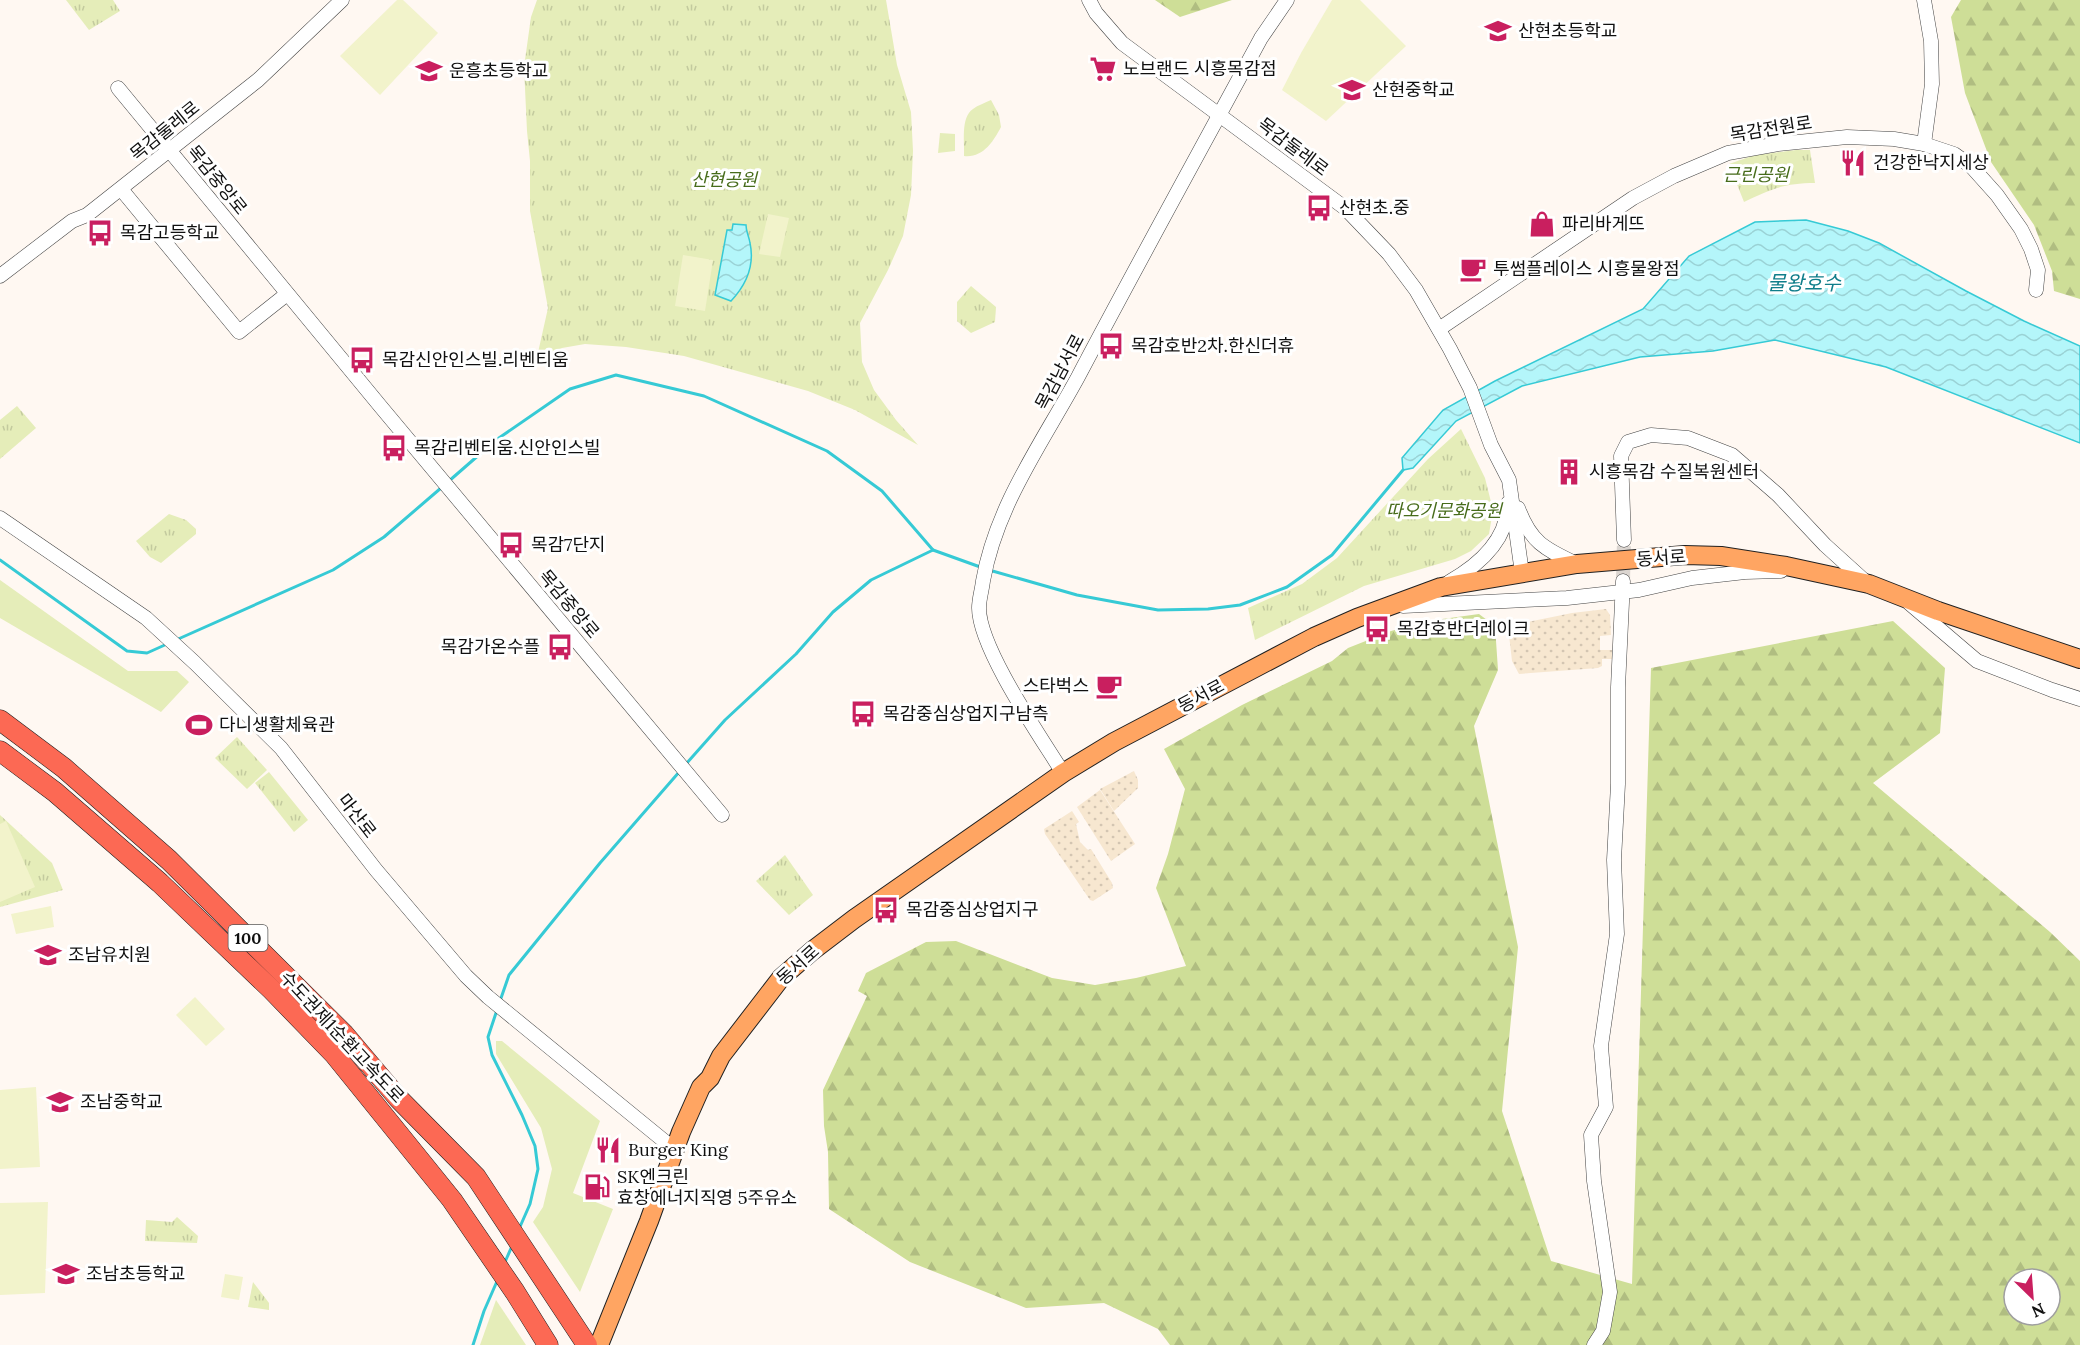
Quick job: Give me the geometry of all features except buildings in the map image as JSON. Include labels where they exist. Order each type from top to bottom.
[{"type":"highway","name":"수도권제1순환고속도로","points":[[0,720],[64,768],[169,860],[344,1034],[398,1098],[476,1177],[587,1345]]},
{"type":"highway","name":"수도권제1순환고속도로","points":[[0,751],[55,792],[160,883],[272,990],[334,1054],[452,1200],[548,1345]]},
{"type":"main road","name":"동서로","points":[[599,1345],[656,1203],[674,1149],[701,1087],[710,1078],[721,1056],[781,978],[854,919],[1063,772],[1114,742],[1304,642],[1357,618],[1441,587],[1577,564],[1684,555],[1721,556],[1805,570],[1869,584],[1938,611],[2080,659]]},
{"type":"street","name":"목감둘레로","points":[[0,276],[72,221],[87,215],[122,189],[258,80],[342,0]]},
{"type":"street","name":"목감둘레로","points":[[1089,0],[1096,13],[1122,43],[1345,208],[1389,254],[1416,290],[1450,349],[1470,388],[1491,445],[1509,480]]},
{"type":"street","name":"목감남서로","points":[[1063,772],[1025,712],[986,640],[979,610],[987,560],[1009,500],[1261,38],[1287,0]]},
{"type":"street","points":[[1924,0],[1931,41],[1932,84],[1924,144]]},
{"type":"street","name":"목감중앙로","points":[[118,88],[460,502],[718,809]]},
{"type":"street","name":"목감전원로","points":[[1439,329],[1633,198],[1674,176],[1728,153],[1778,144],[1847,136],[1894,139],[1924,144],[1954,154],[1971,166],[1998,195],[2021,229],[2038,270],[2036,290]]},
{"type":"street","points":[[122,189],[239,332],[287,294]]},
{"type":"street","points":[[1624,540],[1622,456],[1628,442],[1651,435],[1688,438],[1732,455],[1778,495],[1825,545],[1869,584]]},
{"type":"street","points":[[1509,480],[1519,511],[1531,535],[1540,545],[1577,564]]},
{"type":"street","points":[[1509,480],[1522,573]]},
{"type":"street","points":[[1441,587],[1466,573],[1495,543],[1508,511],[1509,480]]},
{"type":"street","name":"마산로","points":[[0,518],[146,618],[194,662],[281,748],[376,870],[466,976],[522,1026],[674,1149]]},
{"type":"street","points":[[1389,606],[1567,598],[1623,587],[1692,578],[1745,572],[1805,570]]},
{"type":"street","points":[[1594,1345],[1603,1331],[1610,1292],[1594,1181],[1591,1136],[1606,1107],[1601,1047],[1617,934],[1614,860],[1623,587]]},
{"type":"street","points":[[1900,596],[1977,661],[2080,699]]},
{"type":"shaded area","points":[[1606,609],[1610,615],[1611,635],[1600,636],[1600,650],[1612,650],[1612,659],[1602,659],[1602,666],[1598,668],[1519,674],[1512,661],[1508,626],[1572,613]]},
{"type":"shaded area","points":[[1134,771],[1138,780],[1138,788],[1114,811],[1100,789]]},
{"type":"shaded area","points":[[1100,790],[1135,844],[1111,861],[1077,807]]},
{"type":"shaded area","points":[[1072,811],[1079,822],[1076,824],[1080,842],[1088,850],[1091,849],[1112,883],[1113,888],[1093,901],[1090,900],[1045,834],[1044,829]]},
{"type":"green space","points":[[66,0],[113,0],[120,11],[89,30]]},
{"type":"green space","points":[[397,0],[403,0],[438,33],[380,95],[340,56]]},
{"type":"green space","name":"산현공원","points":[[537,0],[886,0],[897,65],[911,112],[913,151],[911,195],[903,236],[860,323],[862,362],[874,390],[918,445],[855,410],[808,391],[684,356],[626,347],[585,344],[562,348],[539,360],[537,357],[548,308],[530,211],[530,161],[524,67],[531,17]]},
{"type":"green space","points":[[1155,0],[1232,0],[1180,17]]},
{"type":"green space","points":[[1332,0],[1360,0],[1406,46],[1326,121],[1282,90]]},
{"type":"green space","points":[[1961,0],[2080,0],[2080,299],[2054,291],[2052,271],[2034,225],[1991,162],[1965,93],[1951,17]]},
{"type":"green space","points":[[991,100],[999,115],[1001,127],[982,152],[964,156],[966,118],[973,109]]},
{"type":"green space","points":[[940,133],[955,134],[955,151],[938,153]]},
{"type":"green space","name":"근린공원","points":[[1810,150],[1815,183],[1778,188],[1744,202],[1729,164],[1755,155]]},
{"type":"green space","points":[[768,214],[789,218],[780,257],[759,254]]},
{"type":"green space","points":[[683,255],[713,260],[705,311],[675,306]]},
{"type":"green space","points":[[971,286],[996,307],[995,322],[971,333],[957,321],[957,302]]},
{"type":"green space","points":[[17,406],[36,428],[0,459],[0,420]]},
{"type":"green space","name":"따오기문화공원","points":[[1461,429],[1485,478],[1493,510],[1489,534],[1471,551],[1455,559],[1364,586],[1255,640],[1248,608],[1302,584],[1337,558],[1428,459]]},
{"type":"green space","points":[[169,514],[186,520],[196,529],[196,534],[161,563],[150,557],[136,541]]},
{"type":"green space","points":[[0,580],[128,671],[177,671],[189,682],[161,712],[0,618]]},
{"type":"green space","points":[[1479,614],[1495,626],[1498,670],[1474,726],[1518,947],[1502,1111],[1551,1261],[1632,1284],[1651,668],[1893,621],[1945,668],[1940,733],[1873,783],[2050,932],[2080,961],[2080,1345],[1170,1345],[1158,1329],[1104,1303],[1026,1308],[910,1262],[829,1209],[828,1152],[824,1126],[823,1090],[867,996],[858,991],[866,973],[926,942],[956,941],[1052,978],[1095,985],[1186,966],[1156,888],[1168,854],[1185,789],[1164,749],[1242,705],[1332,661],[1348,648],[1391,631],[1428,621]]},
{"type":"green space","points":[[237,737],[267,770],[247,789],[215,758]]},
{"type":"green space","points":[[269,772],[308,820],[294,832],[255,783]]},
{"type":"green space","points":[[0,815],[52,863],[63,890],[0,907]]},
{"type":"green space","points":[[6,821],[35,887],[0,902],[0,824]]},
{"type":"green space","points":[[785,855],[813,895],[789,915],[756,881]]},
{"type":"green space","points":[[51,906],[54,927],[16,934],[11,914]]},
{"type":"green space","points":[[195,997],[225,1029],[206,1046],[176,1015]]},
{"type":"green space","points":[[496,1041],[502,1041],[600,1121],[573,1193],[613,1209],[580,1292],[533,1222],[543,1207],[552,1169],[541,1128],[496,1054]]},
{"type":"green space","points":[[36,1087],[40,1167],[0,1169],[0,1090]]},
{"type":"green space","points":[[48,1202],[45,1293],[0,1295],[0,1203]]},
{"type":"green space","points":[[177,1217],[198,1236],[197,1243],[145,1241],[146,1220],[172,1222]]},
{"type":"green space","points":[[225,1274],[243,1277],[239,1300],[221,1297]]},
{"type":"green space","points":[[253,1282],[269,1303],[269,1310],[248,1307]]},
{"type":"green space","points":[[496,1300],[526,1345],[480,1345]]},
{"type":"water","name":"물왕호수","points":[[1806,220],[1848,231],[1879,243],[2024,321],[2080,346],[2080,443],[1886,367],[1775,340],[1713,351],[1640,357],[1522,386],[1456,421],[1413,468],[1403,470],[1402,458],[1443,410],[1495,381],[1643,309],[1689,256],[1755,222]]},
{"type":"water","points":[[733,224],[746,225],[751,260],[745,282],[731,301],[715,295],[727,230],[732,230]]},
{"type":"waterway","points":[[449,481],[496,440],[570,389],[616,375],[704,396],[827,451],[882,491],[933,550]]},
{"type":"waterway","points":[[989,570],[1077,595],[1158,610],[1208,609],[1240,605],[1287,587],[1332,555],[1403,470]]},
{"type":"waterway","points":[[176,640],[333,570],[384,537],[441,488]]},
{"type":"waterway","points":[[686,764],[725,720],[796,654],[833,612],[871,580],[933,550],[983,568]]},
{"type":"waterway","points":[[0,560],[127,651],[147,653],[167,644]]},
{"type":"waterway","points":[[500,1001],[509,975],[600,863],[680,771]]},
{"type":"waterway","points":[[497,1010],[488,1037],[492,1055],[535,1146],[538,1169],[530,1204],[519,1229]]},
{"type":"waterway","points":[[505,1262],[512,1246]]},
{"type":"waterway","points":[[473,1345],[498,1279]]},
{"type":"tunnel","points":[[1623,581],[1624,540]]},
{"type":"place","name":"산현초등학교","points":[[1498,31]]},
{"type":"place","name":"노브랜드 시흥목감점","points":[[1103,69]]},
{"type":"place","name":"운흥초등학교","points":[[429,71]]},
{"type":"place","name":"산현중학교","points":[[1352,90]]},
{"type":"place","name":"건강한낙지세상","points":[[1853,163]]},
{"type":"place","name":"산현초.중","points":[[1319,208]]},
{"type":"place","name":"파리바게뜨","points":[[1542,224]]},
{"type":"place","name":"목감고등학교","points":[[100,233]]},
{"type":"place","name":"투썸플레이스 시흥물왕점","points":[[1473,269]]},
{"type":"place","name":"목감호반2차.한신더휴","points":[[1111,346]]},
{"type":"place","name":"목감신안인스빌.리벤티움","points":[[362,360]]},
{"type":"place","name":"목감리벤티움.신안인스빌","points":[[394,448]]},
{"type":"place","name":"시흥목감 수질복원센터","points":[[1569,472]]},
{"type":"place","name":"목감7단지","points":[[511,545]]},
{"type":"place","name":"목감호반더레이크","points":[[1377,629]]},
{"type":"place","name":"목감가온수플","points":[[560,647]]},
{"type":"place","name":"스타벅스","points":[[1109,686]]},
{"type":"place","name":"목감중심상업지구남측","points":[[863,714]]},
{"type":"place","name":"다니생활체육관","points":[[199,725]]},
{"type":"place","name":"목감중심상업지구","points":[[886,910]]},
{"type":"place","name":"조남유치원","points":[[48,955]]},
{"type":"place","name":"조남중학교","points":[[60,1102]]},
{"type":"place","name":"Burger King","points":[[608,1150]]},
{"type":"place","name":"SK엔크린 효창에너지직영 5주유소","points":[[597,1187]]},
{"type":"place","name":"조남초등학교","points":[[66,1274]]}]
